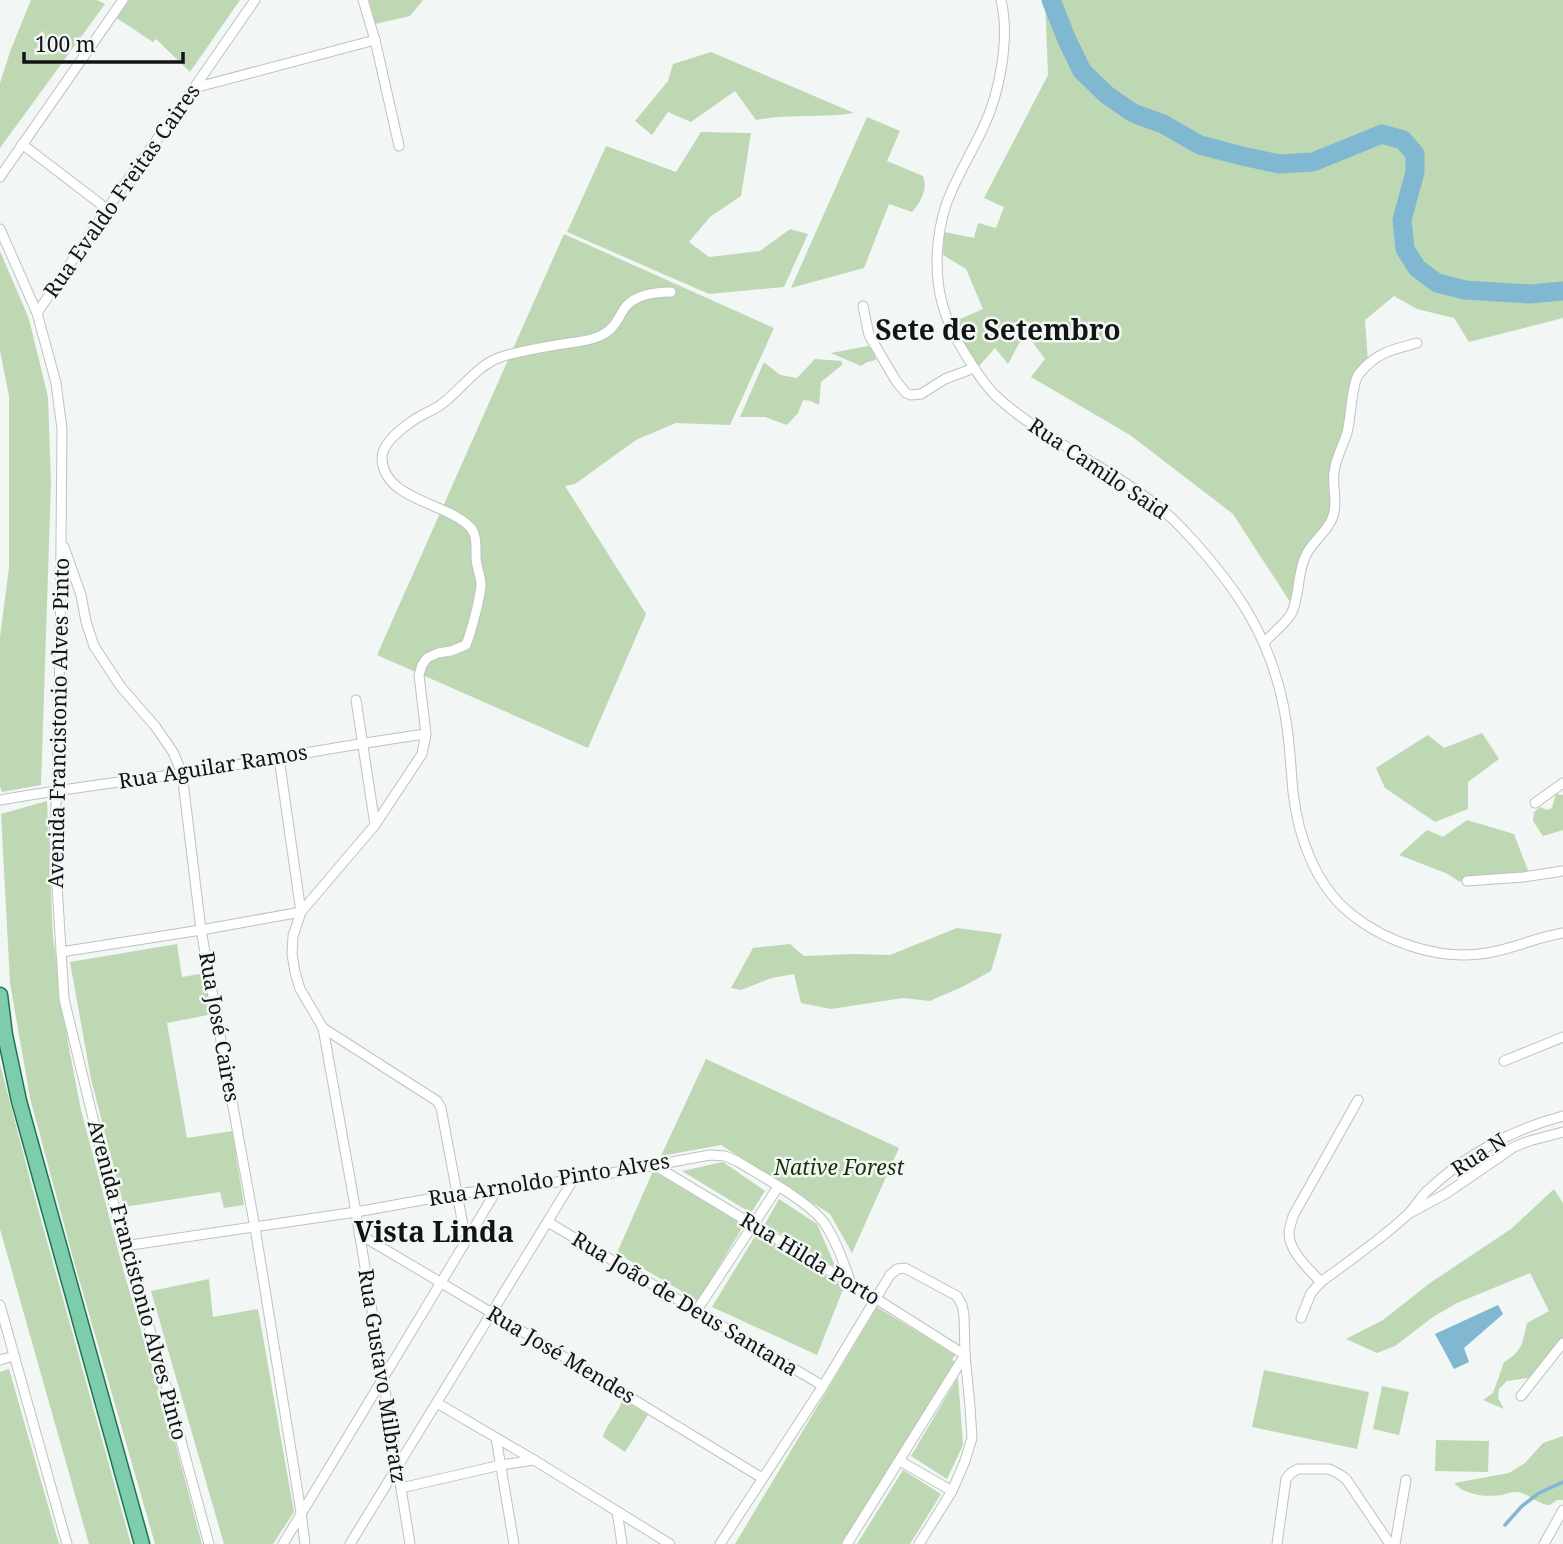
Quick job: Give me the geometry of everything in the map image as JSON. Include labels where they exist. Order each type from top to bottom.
[{"type":"main road","points":[[0,995],[5,1035],[19,1101],[142,1544]]},
{"type":"street","points":[[0,177],[124,0]]},
{"type":"street","name":"Rua Evaldo Freitas Caires","points":[[37,313],[255,0]]},
{"type":"street","points":[[363,0],[399,146]]},
{"type":"street","name":"Rua Camilo Said","points":[[1001,0],[1004,35],[995,97],[985,126],[946,204],[937,247],[941,301],[954,334],[974,368],[993,393],[1031,424],[1118,479],[1167,514],[1231,584],[1264,643],[1275,670],[1282,698],[1291,755],[1293,794],[1302,836],[1315,868],[1349,912],[1378,932],[1448,955],[1488,953],[1563,933]]},
{"type":"street","points":[[194,88],[375,40]]},
{"type":"street","points":[[22,144],[107,209]]},
{"type":"street","name":"Avenida Francistonio Alves Pinto","points":[[0,229],[37,313],[56,383],[60,417],[63,468],[54,836],[64,999],[124,1247],[159,1356],[209,1544]]},
{"type":"street","points":[[61,952],[301,912],[375,825],[422,754],[426,734],[419,674],[422,665],[427,658],[438,653],[466,645],[481,585],[473,531],[442,508],[400,490],[387,476],[382,456],[388,443],[411,421],[439,406],[484,366],[499,358],[587,341],[602,335],[617,323],[625,306],[639,297],[654,292],[671,292]]},
{"type":"street","points":[[863,306],[869,335],[896,381],[911,396],[921,394],[945,379],[974,368]]},
{"type":"street","points":[[1264,643],[1293,611],[1304,557],[1332,520],[1335,496],[1333,475],[1346,436],[1358,375],[1386,352],[1417,343]]},
{"type":"street","name":"Rua José Caires","points":[[61,539],[81,595],[94,646],[121,687],[155,726],[173,752],[182,773],[201,930],[256,1228],[302,1512],[304,1544]]},
{"type":"street","points":[[356,700],[375,825]]},
{"type":"street","name":"Rua Aguilar Ramos","points":[[0,800],[426,734]]},
{"type":"street","name":"Rua Gustavo Milbratz","points":[[279,758],[301,912],[293,936],[292,954],[300,989],[323,1028],[410,1544]]},
{"type":"street","points":[[1535,803],[1563,783]]},
{"type":"street","points":[[1467,881],[1563,871]]},
{"type":"street","points":[[323,1028],[438,1101],[466,1241]]},
{"type":"street","points":[[1504,1061],[1563,1037]]},
{"type":"street","points":[[1321,1282],[1293,1248],[1289,1234],[1293,1216],[1358,1100]]},
{"type":"street","name":"Rua N","points":[[1408,1215],[1426,1193],[1452,1171],[1509,1134],[1563,1116]]},
{"type":"street","name":"Rua N","points":[[1301,1318],[1311,1293],[1321,1282],[1408,1215],[1447,1194],[1502,1154],[1529,1141],[1563,1132]]},
{"type":"street","points":[[1495,1143],[1502,1154]]},
{"type":"street","name":"Rua Arnoldo Pinto Alves","points":[[124,1247],[456,1194],[573,1180],[710,1155],[725,1156],[737,1161],[778,1187]]},
{"type":"street","name":"Rua Hilda Porto","points":[[654,1165],[965,1355]]},
{"type":"street","points":[[350,1544],[573,1180]]},
{"type":"street","points":[[696,1310],[778,1187],[811,1210],[824,1223],[839,1250],[851,1284]]},
{"type":"street","points":[[283,1544],[498,1188]]},
{"type":"street","name":"Rua João de Deus Santana","points":[[548,1222],[822,1386]]},
{"type":"street","name":"Rua José Mendes","points":[[359,1234],[762,1478]]},
{"type":"street","points":[[720,1544],[890,1275],[897,1269],[905,1268],[957,1296],[962,1305],[972,1438],[951,1491],[919,1544]]},
{"type":"street","points":[[0,1305],[67,1544]]},
{"type":"street","points":[[1521,1396],[1563,1343]]},
{"type":"street","points":[[847,1544],[965,1355]]},
{"type":"street","points":[[0,1360],[14,1356]]},
{"type":"street","points":[[437,1403],[670,1544]]},
{"type":"street","points":[[496,1438],[514,1544]]},
{"type":"street","points":[[401,1488],[534,1460]]},
{"type":"street","points":[[900,1461],[951,1491]]},
{"type":"street","points":[[1277,1544],[1286,1479],[1298,1469],[1329,1469],[1346,1479],[1392,1544]]},
{"type":"street","points":[[1392,1544],[1406,1480]]},
{"type":"street","points":[[1544,1544],[1563,1510]]},
{"type":"street","points":[[617,1511],[622,1544]]},
{"type":"green space","points":[[31,0],[97,0],[105,4],[0,148],[0,83]]},
{"type":"green space","points":[[128,0],[240,0],[190,72],[156,39],[153,42],[115,17]]},
{"type":"green space","points":[[369,0],[423,0],[410,16],[375,24]]},
{"type":"green space","points":[[1045,0],[1563,0],[1563,318],[1469,342],[1454,318],[1417,309],[1394,296],[1365,320],[1368,362],[1356,373],[1349,386],[1342,449],[1325,538],[1306,561],[1299,597],[1290,602],[1233,514],[1130,435],[1031,377],[1045,359],[1025,332],[1008,364],[995,348],[979,366],[963,346],[953,322],[983,309],[966,269],[943,255],[944,232],[974,238],[978,223],[996,228],[1004,207],[984,198],[1048,75]]},
{"type":"green space","points":[[711,52],[854,113],[756,120],[735,91],[691,122],[668,112],[652,135],[635,121],[668,81],[673,64]]},
{"type":"green space","points":[[867,117],[900,131],[887,161],[923,176],[925,186],[921,200],[912,212],[889,204],[864,268],[791,288]]},
{"type":"green space","points":[[701,132],[751,133],[741,196],[710,217],[689,242],[709,257],[760,251],[790,229],[808,234],[784,287],[709,294],[567,232],[606,146],[676,172]]},
{"type":"green space","points":[[564,234],[774,328],[730,425],[676,423],[636,440],[575,484],[565,486],[646,614],[588,748],[377,655]]},
{"type":"green space","points":[[0,251],[29,319],[48,397],[51,483],[41,785],[2,792],[0,637],[9,568],[9,396],[0,351]]},
{"type":"green space","points":[[868,346],[874,350],[876,360],[861,366],[831,353]]},
{"type":"green space","points":[[815,359],[842,361],[842,365],[821,382],[819,405],[803,400],[798,413],[787,425],[765,417],[740,417],[764,362],[780,375],[797,378]]},
{"type":"green space","points":[[1482,733],[1499,759],[1468,782],[1468,809],[1435,822],[1385,788],[1376,768],[1428,735],[1444,748]]},
{"type":"green space","points":[[1556,794],[1563,795],[1563,830],[1543,836],[1533,821],[1534,812],[1540,807],[1547,810],[1552,808]]},
{"type":"green space","points":[[47,801],[53,937],[68,1043],[81,1110],[124,1273],[175,1442],[202,1544],[155,1544],[30,1098],[10,983],[1,814]]},
{"type":"green space","points":[[1467,820],[1514,834],[1529,873],[1464,878],[1460,882],[1448,874],[1399,855],[1427,830],[1443,837]]},
{"type":"green space","points":[[957,928],[1002,934],[991,971],[930,1001],[903,998],[831,1009],[801,1003],[794,974],[772,978],[741,990],[731,988],[753,948],[790,944],[804,956],[890,955]]},
{"type":"green space","points":[[177,944],[182,977],[206,973],[213,1014],[167,1023],[187,1138],[232,1131],[244,1205],[224,1208],[220,1192],[124,1207],[91,1079],[70,962]]},
{"type":"green space","name":"Native Forest","points":[[706,1059],[899,1148],[852,1253],[830,1214],[721,1145],[661,1156]]},
{"type":"green space","points":[[0,1064],[131,1544],[89,1544],[0,1229]]},
{"type":"green space","points":[[723,1162],[765,1191],[751,1213],[682,1171]]},
{"type":"green space","points":[[653,1171],[744,1225],[698,1301],[617,1253]]},
{"type":"green space","points":[[1554,1189],[1563,1203],[1563,1338],[1528,1378],[1507,1381],[1499,1389],[1498,1398],[1504,1409],[1483,1400],[1493,1393],[1504,1362],[1521,1346],[1527,1323],[1549,1311],[1530,1273],[1457,1303],[1433,1317],[1395,1346],[1377,1353],[1346,1339],[1383,1320],[1430,1283],[1511,1229]]},
{"type":"green space","points":[[779,1199],[817,1224],[836,1268],[765,1224]]},
{"type":"green space","points":[[757,1233],[844,1287],[817,1355],[712,1307]]},
{"type":"green space","points":[[209,1279],[213,1317],[258,1309],[294,1512],[273,1544],[224,1544],[151,1291]]},
{"type":"green space","points":[[877,1307],[955,1355],[952,1360],[959,1364],[844,1544],[735,1544]]},
{"type":"green space","points":[[9,1369],[59,1544],[0,1544],[0,1372]]},
{"type":"green space","points":[[1264,1370],[1369,1392],[1357,1449],[1252,1427]]},
{"type":"green space","points":[[958,1377],[963,1445],[947,1479],[911,1456]]},
{"type":"green space","points":[[1382,1386],[1409,1392],[1399,1435],[1373,1429]]},
{"type":"green space","points":[[622,1399],[648,1415],[625,1452],[603,1437]]},
{"type":"green space","points":[[1563,1436],[1563,1500],[1557,1500],[1550,1505],[1519,1492],[1483,1496],[1464,1491],[1454,1483],[1509,1473],[1525,1463],[1543,1443]]},
{"type":"green space","points":[[1436,1440],[1489,1441],[1488,1472],[1435,1471]]},
{"type":"green space","points":[[903,1470],[941,1494],[910,1544],[857,1544]]},
{"type":"water","points":[[1498,1305],[1503,1314],[1464,1348],[1469,1362],[1454,1369],[1435,1334]]},
{"type":"waterway","points":[[1051,0],[1082,71],[1107,95],[1133,113],[1163,124],[1200,145],[1279,164],[1313,162],[1382,134],[1403,140],[1415,154],[1415,172],[1402,220],[1405,249],[1417,268],[1437,283],[1465,290],[1530,294],[1563,291]]},
{"type":"waterway","points":[[1505,1525],[1522,1506],[1539,1493],[1563,1482]]},
{"type":"district","name":"Sete de Setembro","points":[[998,330]]},
{"type":"district","name":"Vista Linda","points":[[434,1232]]}]
